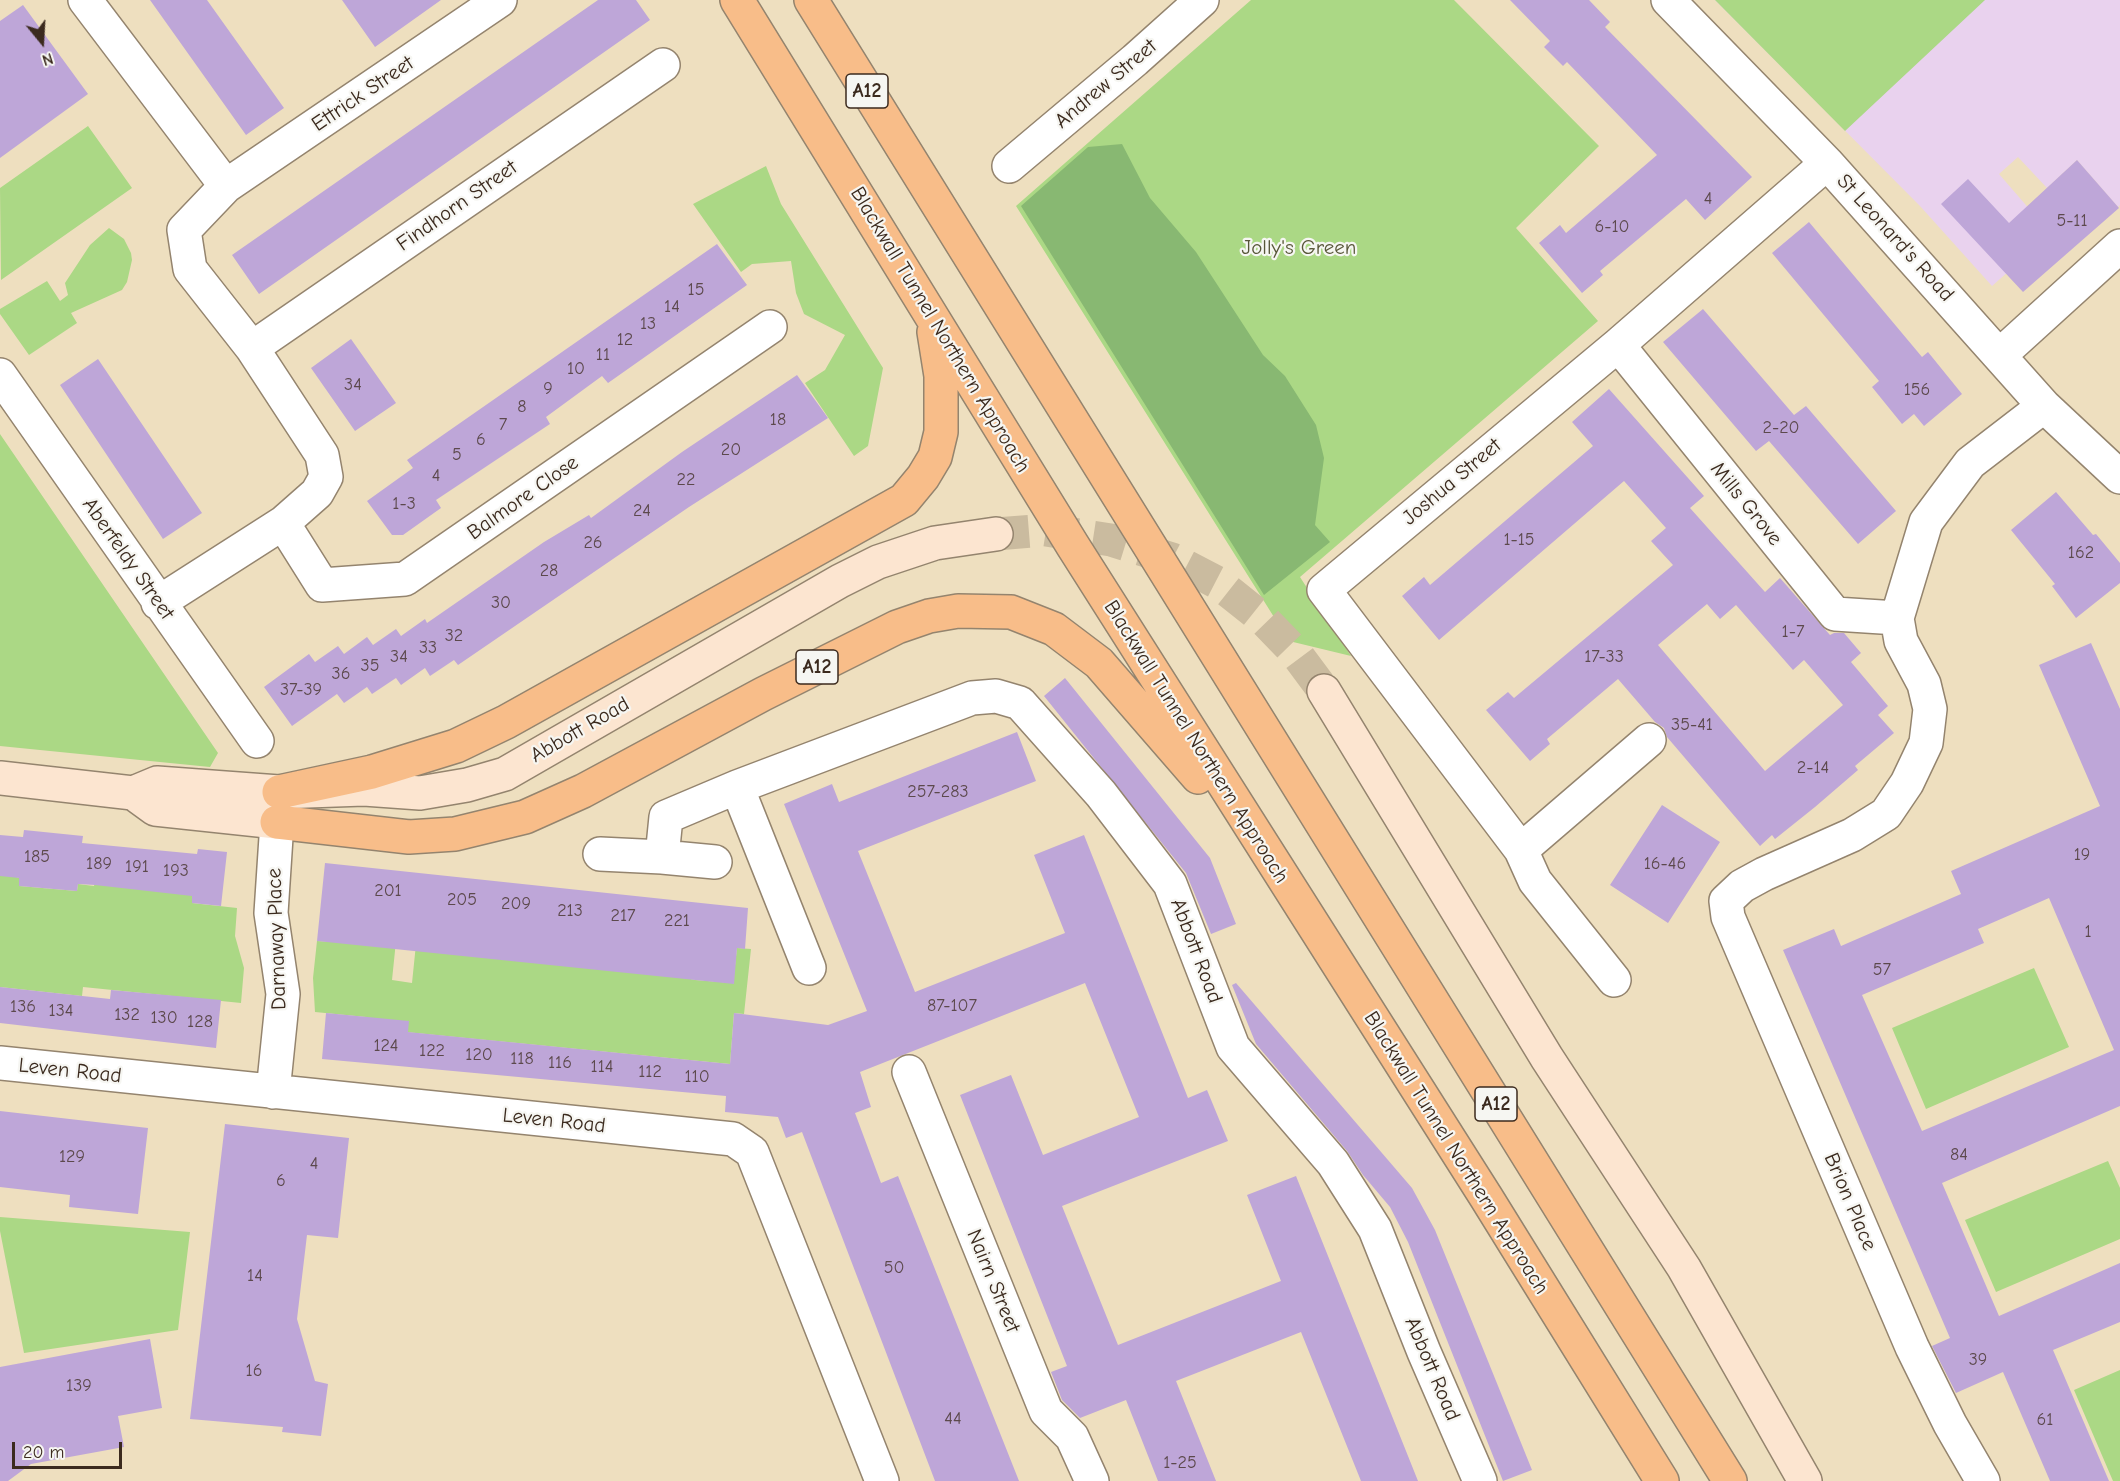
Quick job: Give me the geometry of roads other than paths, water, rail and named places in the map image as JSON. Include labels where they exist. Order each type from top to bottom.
[{"type":"highway","name":"Blackwall Tunnel Northern Approach","points":[[737,0],[1275,868],[1479,1187],[1662,1481]]},
{"type":"highway","name":"A12","points":[[811,0],[1730,1481]]},
{"type":"highway","name":"A12","points":[[278,807],[372,772],[456,746],[506,722],[904,500],[923,477],[935,457],[941,432],[941,376],[935,338],[926,307]]},
{"type":"highway","name":"A12","points":[[278,807],[409,837],[455,834],[525,817],[583,791],[762,694],[897,627],[928,616],[957,611],[1011,612],[1054,629],[1099,663],[1275,868]]},
{"type":"main road","name":"Abbott Road","points":[[0,778],[133,793],[155,809],[278,807],[363,789],[420,793],[466,785],[505,774],[840,581],[878,562],[935,543],[996,534]]},
{"type":"main road","points":[[1324,692],[1547,1058],[1684,1268],[1805,1481]]},
{"type":"street","points":[[85,0],[226,186]]},
{"type":"street","name":"Ettrick Street","points":[[252,348],[190,269],[184,230],[226,186],[500,0]]},
{"type":"street","name":"Andrew Street","points":[[1009,166],[1202,0]]},
{"type":"street","name":"St Leonard's Road","points":[[1668,0],[1827,163],[2044,406],[2120,477]]},
{"type":"street","name":"Findhorn Street","points":[[252,348],[663,65]]},
{"type":"street","name":"Joshua Street","points":[[1614,980],[1535,881],[1521,850],[1324,590],[1618,345],[1827,163]]},
{"type":"street","points":[[2000,355],[2120,246]]},
{"type":"street","name":"Balmore Close","points":[[283,523],[322,585],[405,579],[770,327]]},
{"type":"street","name":"Mills Grove","points":[[1618,345],[1835,614],[1897,618]]},
{"type":"street","points":[[158,603],[283,523],[316,493],[326,477],[322,455],[252,348]]},
{"type":"street","name":"Aberfeldy Street","points":[[0,375],[257,741]]},
{"type":"street","points":[[1897,618],[1926,522],[1943,497],[1970,463],[2044,406]]},
{"type":"street","name":"Brion Place","points":[[1897,618],[1900,641],[1924,684],[1930,709],[1926,743],[1907,783],[1886,814],[1852,836],[1764,874],[1742,886],[1726,901],[1728,917],[1912,1347],[1950,1424],[1983,1481]]},
{"type":"street","name":"Abbott Road","points":[[662,857],[666,818],[737,787],[972,698],[996,696],[1020,703],[1101,794],[1170,884],[1233,1047],[1333,1163],[1375,1229],[1424,1352],[1480,1481]]},
{"type":"street","points":[[1521,850],[1649,740]]},
{"type":"street","points":[[737,787],[809,968]]},
{"type":"street","name":"Darnaway Place","points":[[273,1092],[283,994],[271,913],[278,807]]},
{"type":"street","points":[[600,854],[715,862]]},
{"type":"street","name":"Leven Road","points":[[0,1064],[733,1139],[752,1152],[882,1481]]},
{"type":"street","name":"Nairn Street","points":[[909,1072],[1046,1411],[1072,1437],[1092,1481]]},
{"type":"tunnel","points":[[996,534],[1046,530],[1111,540],[1172,559],[1218,583],[1262,618],[1295,652],[1324,691]]},
{"type":"park label","name":"Jolly's Green","points":[[1299,248]]}]
